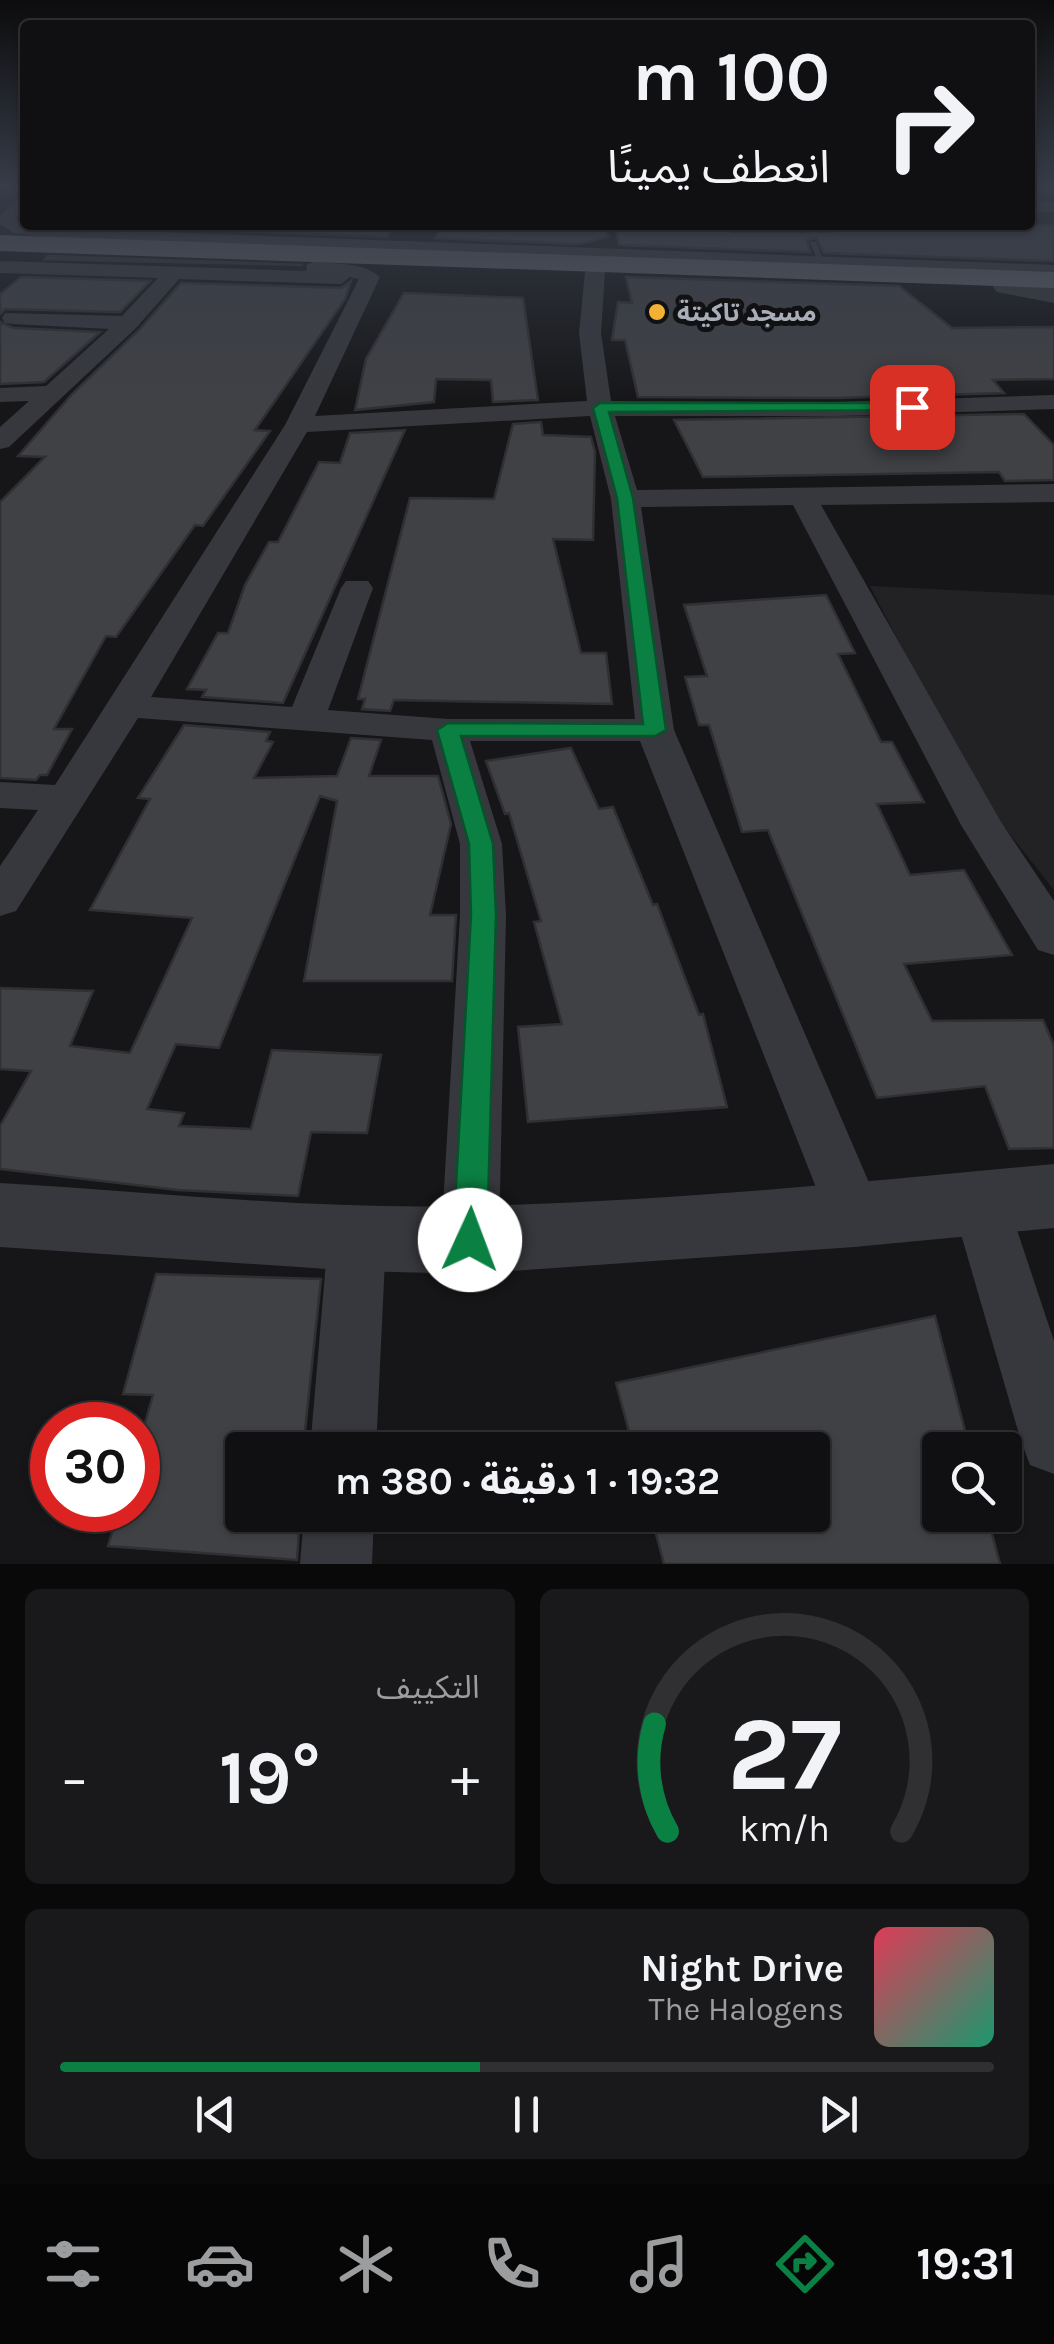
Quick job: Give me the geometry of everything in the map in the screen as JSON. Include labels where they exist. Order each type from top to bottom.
[{"type":"highway","points":[[60,258],[301,262],[472,258]]},
{"type":"highway","points":[[248,258],[370,267],[1054,280]]},
{"type":"highway","points":[[370,267],[402,258]]},
{"type":"highway","points":[[638,258],[1054,292]]},
{"type":"street","points":[[11,258],[172,274],[370,267]]},
{"type":"street","points":[[600,258],[590,333],[600,408],[625,498],[655,730],[854,1215]]},
{"type":"street","points":[[869,258],[1054,272]]},
{"type":"street","points":[[301,262],[313,268],[364,273],[370,267]]},
{"type":"street","points":[[0,900],[127,706],[298,424],[370,267]]},
{"type":"street","points":[[0,441],[128,323],[172,274]]},
{"type":"street","points":[[13,318],[128,323]]},
{"type":"street","points":[[0,395],[52,392]]},
{"type":"street","points":[[298,424],[600,408],[836,409],[1054,402]]},
{"type":"street","points":[[625,498],[1054,493]]},
{"type":"street","points":[[803,498],[982,826],[1054,938]]},
{"type":"street","points":[[306,719],[357,588]]},
{"type":"street","points":[[127,706],[448,730],[655,730]]},
{"type":"street","points":[[448,730],[481,844],[484,915],[470,1240]]},
{"type":"street","points":[[0,795],[64,800]]},
{"type":"street","points":[[0,1214],[356,1238],[470,1240],[854,1215],[1054,1196]]},
{"type":"street","points":[[980,1202],[1054,1441]]},
{"type":"street","points":[[344,1432],[356,1238]]},
{"type":"street","points":[[336,1564],[338,1532]]},
{"type":"shaded area","points":[[870,586],[1054,595],[1054,890],[975,790]]},
{"type":"building","points":[[104,258],[303,265],[45,259]]},
{"type":"building","points":[[967,258],[1054,258],[1054,261]]},
{"type":"building","points":[[21,277],[150,281],[120,312],[5,309],[0,314],[0,294]]},
{"type":"building","points":[[626,277],[899,286],[952,328],[1054,327],[1054,379],[993,380],[1004,393],[836,398],[638,397],[625,340],[612,340],[618,302],[632,303]]},
{"type":"building","points":[[351,281],[345,299],[255,430],[270,431],[203,526],[195,525],[116,637],[106,636],[54,729],[72,729],[47,775],[36,780],[0,778],[0,502],[45,457],[18,456],[72,394],[181,283],[341,288]]},
{"type":"building","points":[[404,293],[523,298],[538,400],[493,402],[491,380],[436,379],[434,402],[355,410],[366,359]]},
{"type":"building","points":[[0,322],[13,328],[100,332],[44,382],[0,384]]},
{"type":"building","points":[[1024,414],[1054,445],[1054,480],[1005,481],[999,472],[703,477],[674,420]]},
{"type":"building","points":[[541,422],[543,435],[591,437],[595,452],[593,540],[553,539],[581,653],[606,653],[612,704],[394,700],[390,711],[362,709],[365,699],[358,699],[410,498],[494,499],[513,424]]},
{"type":"building","points":[[405,430],[283,703],[202,697],[206,690],[187,689],[218,633],[228,633],[245,585],[269,542],[278,542],[319,462],[340,463],[350,433]]},
{"type":"building","points":[[826,595],[855,653],[838,654],[881,742],[892,742],[924,802],[877,804],[910,875],[964,870],[1012,955],[904,964],[932,1021],[1043,1020],[1054,1046],[1054,1148],[1009,1149],[985,1086],[877,1098],[768,830],[742,832],[709,725],[699,725],[685,677],[707,676],[684,605]]},
{"type":"building","points":[[184,725],[270,732],[266,741],[273,742],[254,778],[337,776],[351,738],[381,740],[369,776],[438,776],[451,824],[430,915],[456,915],[452,981],[304,981],[337,801],[320,796],[219,1048],[176,1044],[147,1109],[184,1113],[179,1126],[251,1129],[272,1050],[381,1055],[367,1133],[311,1132],[298,1196],[178,1190],[0,1169],[0,1126],[31,1071],[0,1069],[0,988],[93,991],[70,1046],[130,1053],[192,918],[90,910],[150,799],[138,798]]},
{"type":"building","points":[[571,748],[599,809],[613,807],[653,905],[657,904],[699,1015],[703,1014],[727,1107],[528,1122],[518,1027],[562,1024],[534,922],[541,921],[509,813],[505,814],[486,761]]},
{"type":"building","points":[[156,1274],[321,1279],[305,1432],[225,1432],[225,1532],[299,1532],[297,1560],[108,1546],[112,1532],[160,1532],[160,1402],[151,1402],[153,1395],[123,1394]]},
{"type":"building","points":[[935,1316],[965,1432],[922,1432],[922,1532],[992,1532],[1000,1564],[664,1564],[656,1532],[830,1532],[830,1432],[629,1432],[616,1383]]},
{"type":"place","name":"مسجد تاكيتة","points":[[657,312]]},
{"type":"route","points":[[470,1240],[484,915],[481,844],[448,730],[655,730],[625,498],[600,408],[912,407]]}]
